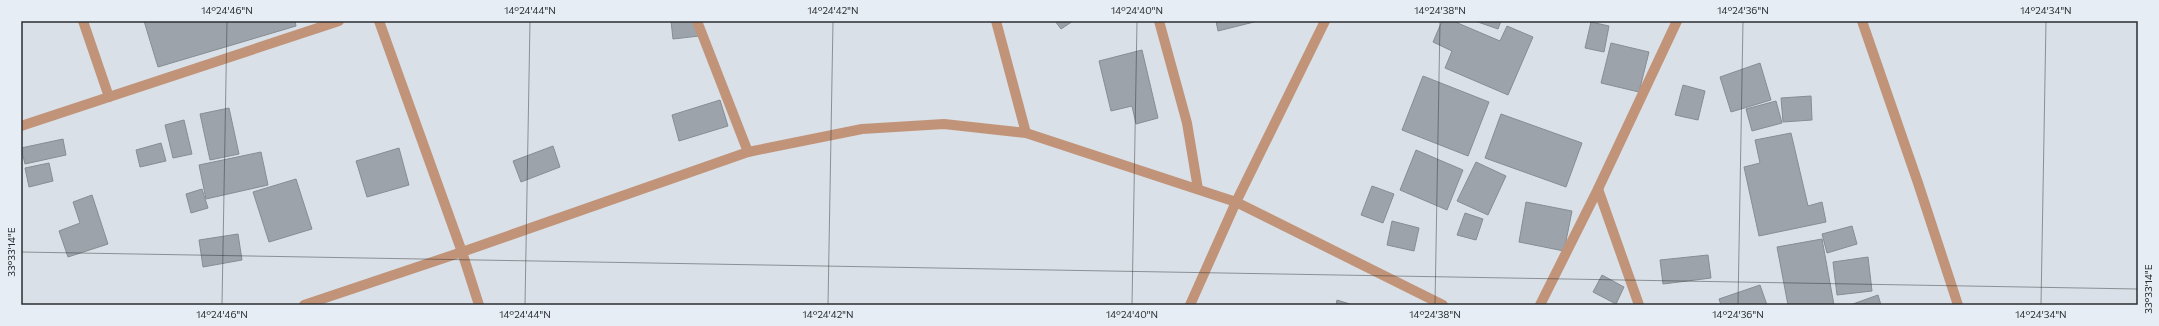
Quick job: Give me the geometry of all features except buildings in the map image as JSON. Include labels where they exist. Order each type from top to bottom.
[{"type":"street","points":[[83,21],[109,97]]},
{"type":"street","points":[[21,126],[339,21]]},
{"type":"street","points":[[379,21],[462,252],[479,305]]},
{"type":"street","points":[[697,21],[748,152]]},
{"type":"street","points":[[996,21],[1026,132]]},
{"type":"street","points":[[1159,21],[1187,123],[1198,189]]},
{"type":"street","points":[[1190,305],[1236,202],[1325,21]]},
{"type":"street","points":[[1540,305],[1598,189],[1677,21]]},
{"type":"street","points":[[1862,21],[1958,305]]},
{"type":"street","points":[[304,305],[462,252],[748,152],[862,129],[944,124],[1026,132],[1236,202],[1443,305]]},
{"type":"street","points":[[1598,189],[1639,305]]}]
